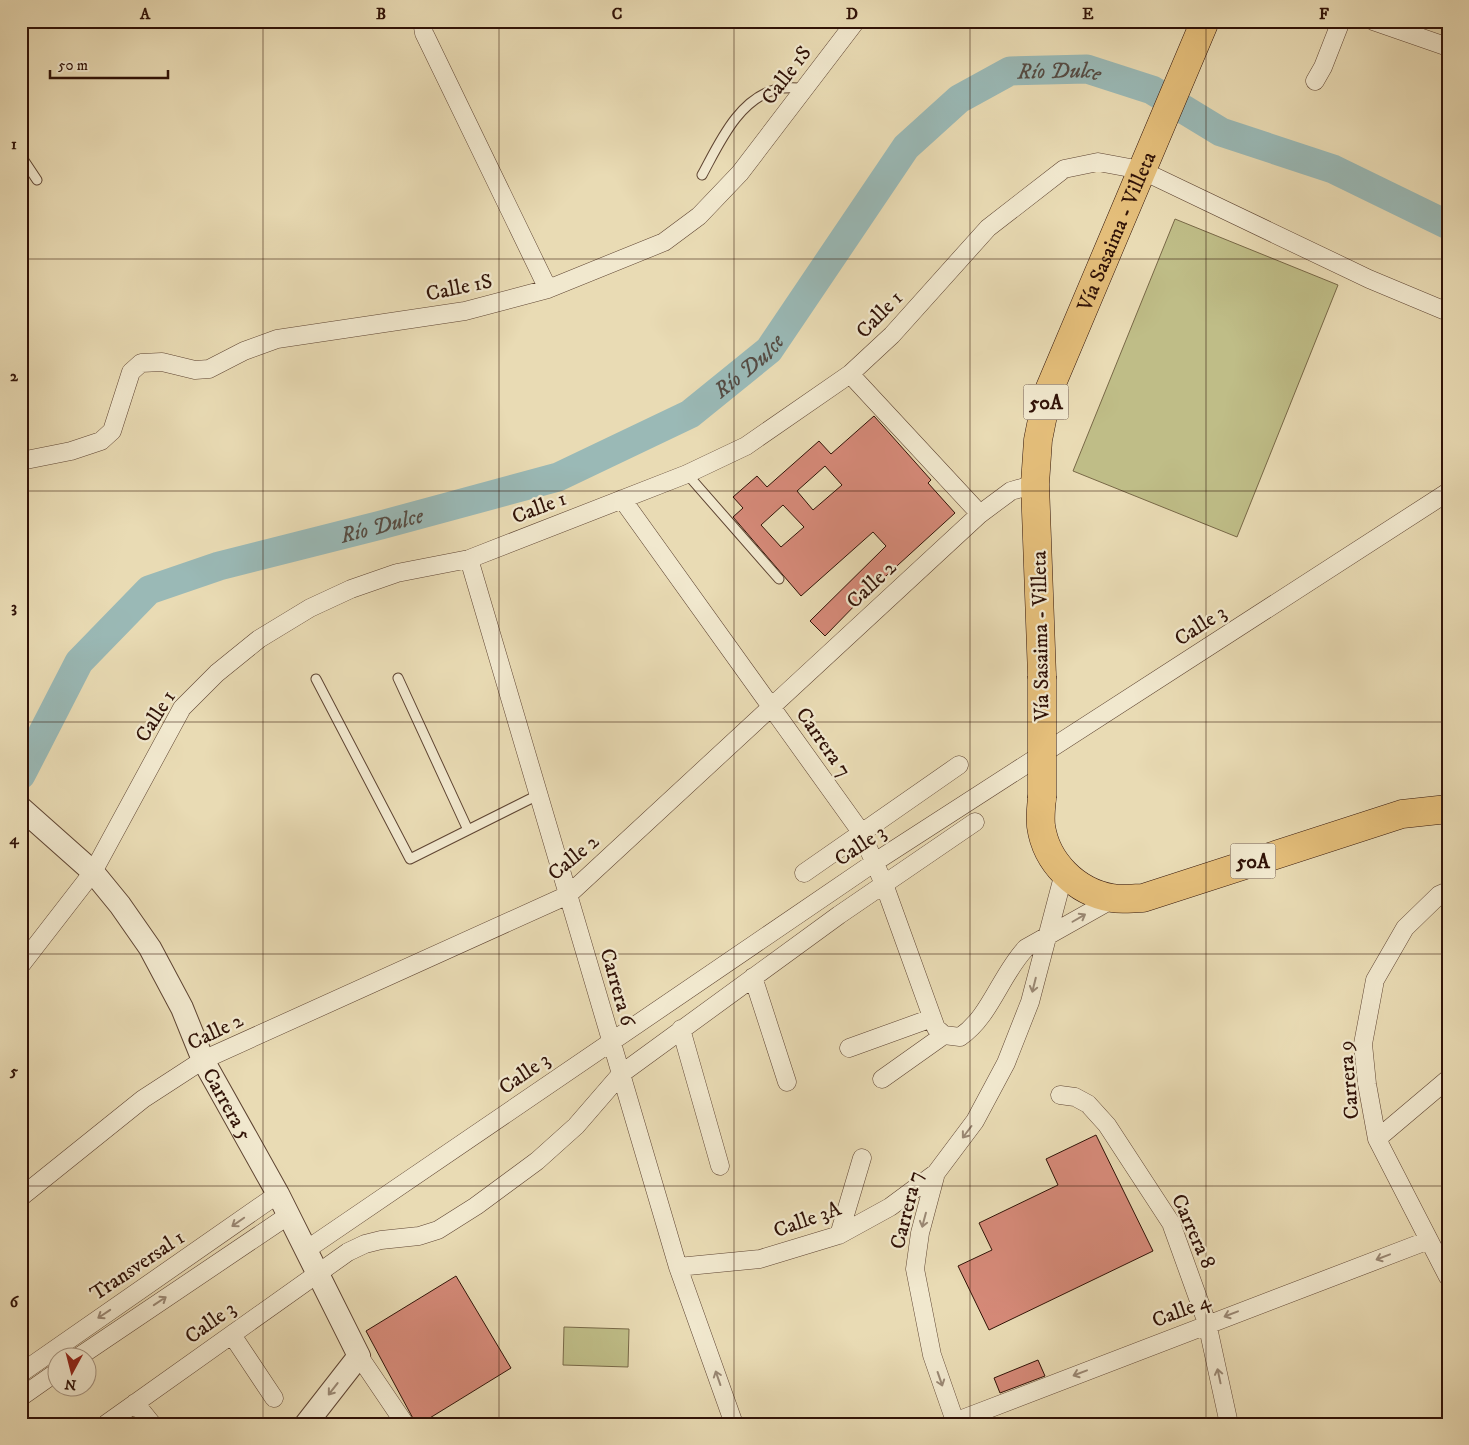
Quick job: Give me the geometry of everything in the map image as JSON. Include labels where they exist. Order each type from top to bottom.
[{"type":"main road","name":"Vía Sasaima - Villeta","points":[[1205,21],[1184,77],[1146,159],[1047,395],[1038,440],[1035,484],[1042,676],[1041,826],[1049,853],[1064,873],[1088,891],[1113,899],[1143,898],[1402,814],[1448,810]]},
{"type":"street","points":[[422,21],[424,33],[548,289]]},
{"type":"street","name":"Calle 1S","points":[[21,461],[71,451],[101,441],[112,431],[130,372],[141,363],[162,362],[195,370],[210,369],[244,351],[278,339],[465,311],[548,289],[664,242],[699,216],[740,173],[856,21]]},
{"type":"street","points":[[1315,81],[1323,67],[1341,21]]},
{"type":"street","points":[[1373,21],[1448,47]]},
{"type":"street","name":"Calle 1","points":[[21,965],[93,872],[182,708],[217,673],[259,639],[310,608],[343,592],[397,573],[469,559],[687,474],[746,446],[850,374],[892,335],[988,228],[1064,169],[1098,162],[1146,159],[1369,280],[1448,312]]},
{"type":"street","points":[[850,374],[980,514]]},
{"type":"street","name":"Calle 2","points":[[21,1197],[143,1099],[203,1060],[568,895],[980,514],[1011,491],[1035,484]]},
{"type":"street","name":"Calle 3","points":[[306,1250],[875,862],[1448,492]]},
{"type":"street","name":"Carrera 7","points":[[622,499],[861,832],[884,884],[936,1028],[944,1035]]},
{"type":"street","name":"Carrera 6","points":[[469,559],[678,1267],[734,1424]]},
{"type":"street","points":[[804,873],[959,765]]},
{"type":"street","name":"Carrera 5","points":[[21,808],[93,872],[120,905],[150,948],[182,1008],[203,1060],[278,1194],[359,1356],[405,1424]]},
{"type":"street","name":"Calle 3","points":[[106,1424],[317,1272],[365,1244],[419,1236],[438,1230],[476,1206],[537,1161],[576,1126],[621,1074],[753,977],[975,822]]},
{"type":"street","name":"Carrera 7","points":[[953,1423],[932,1355],[915,1269],[920,1233],[936,1173],[975,1121],[1006,1063],[1030,1002],[1064,873]]},
{"type":"street","name":"Carrera 9","points":[[1448,891],[1439,895],[1406,928],[1375,980],[1363,1044],[1367,1084],[1377,1139],[1448,1277]]},
{"type":"street","points":[[882,1079],[944,1035],[960,1037],[972,1029],[1015,959],[1026,948],[1113,899]]},
{"type":"street","points":[[753,977],[788,1082]]},
{"type":"street","points":[[849,1048],[932,1018]]},
{"type":"street","points":[[681,1029],[720,1166]]},
{"type":"street","points":[[1377,1139],[1448,1079]]},
{"type":"street","name":"Carrera 8","points":[[1060,1095],[1075,1097],[1088,1104],[1107,1126],[1143,1177],[1171,1223],[1207,1323],[1229,1424]]},
{"type":"street","points":[[839,1235],[862,1158]]},
{"type":"street","name":"Calle 3A","points":[[678,1267],[760,1259],[839,1235],[890,1207],[936,1173]]},
{"type":"street","name":"Transversal 1","points":[[21,1373],[278,1194]]},
{"type":"street","name":"Transversal 1","points":[[92,1348],[289,1215]]},
{"type":"street","name":"Calle 4","points":[[953,1423],[1207,1323],[1429,1240]]},
{"type":"street","points":[[232,1335],[274,1398]]},
{"type":"street","points":[[306,1424],[359,1356]]},
{"type":"street","points":[[21,1397],[48,1378]]},
{"type":"street","points":[[135,1403],[152,1424]]},
{"type":"lane","points":[[702,175],[721,139],[744,109],[761,96],[778,89],[805,88]]},
{"type":"lane","points":[[21,156],[37,180]]},
{"type":"lane","points":[[687,474],[779,579]]},
{"type":"lane","points":[[398,678],[468,830]]},
{"type":"lane","points":[[316,679],[410,859],[538,795]]},
{"type":"shaded area","points":[[1175,219],[1338,285],[1237,537],[1073,471]]},
{"type":"shaded area","points":[[564,1327],[629,1329],[628,1367],[563,1365]]},
{"type":"building","points":[[874,416],[931,480],[928,483],[955,513],[864,596],[825,636],[810,621],[886,546],[873,532],[801,596],[733,517],[743,508],[733,497],[757,476],[767,487],[819,441],[831,454]],"holes":[[[825,466],[842,485],[813,510],[797,491]],[[783,505],[804,527],[781,547],[761,525]]]},
{"type":"building","points":[[1096,1135],[1153,1251],[989,1330],[958,1266],[992,1250],[979,1223],[1058,1185],[1046,1159]]},
{"type":"building","points":[[456,1276],[511,1368],[420,1424],[416,1424],[366,1331]]},
{"type":"building","points":[[1038,1360],[1045,1376],[1000,1393],[994,1378]]},
{"type":"waterway","name":"Río Dulce","points":[[21,775],[79,662],[149,590],[219,566],[558,477],[690,414],[769,350],[906,147],[959,99],[1010,71],[1087,69],[1152,90],[1221,132],[1333,169],[1448,225]]}]
